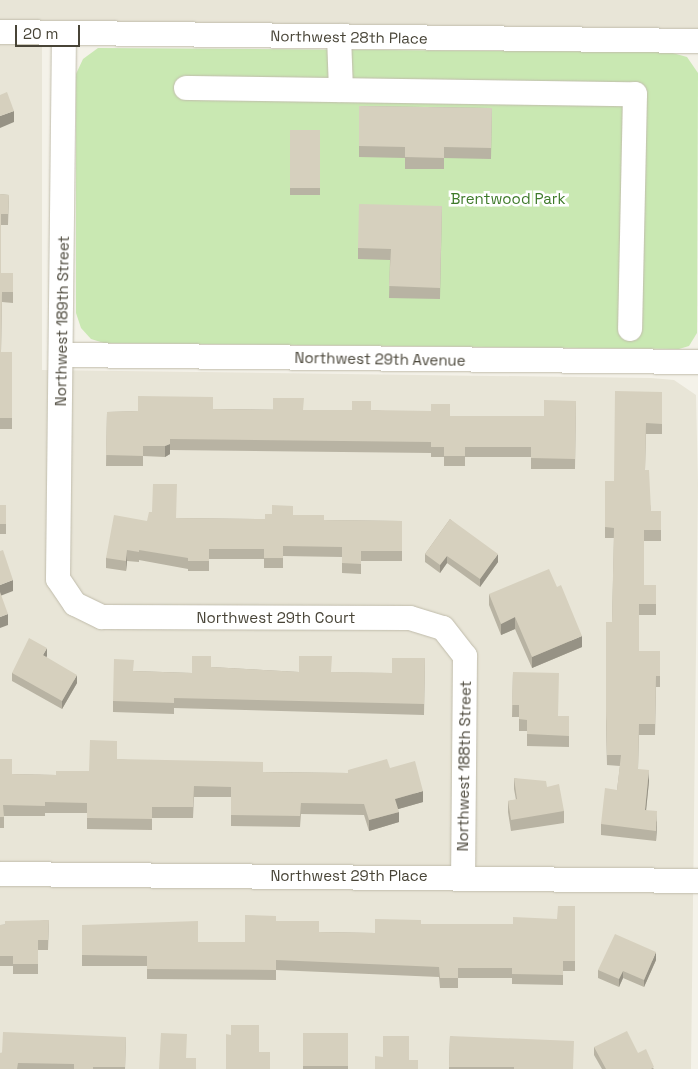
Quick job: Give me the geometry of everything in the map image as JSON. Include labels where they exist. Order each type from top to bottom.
[{"type":"street","name":"Northwest 28th Place","points":[[0,32],[698,41]]},
{"type":"street","name":"Northwest 189th Street","points":[[64,33],[62,356],[58,579],[74,604]]},
{"type":"street","points":[[339,36],[341,90]]},
{"type":"street","points":[[186,88],[635,94],[630,329]]},
{"type":"street","name":"Northwest 29th Avenue","points":[[62,356],[698,362]]},
{"type":"street","name":"Northwest 29th Court","points":[[74,604],[102,618],[410,618],[443,628],[465,656]]},
{"type":"street","name":"Northwest 188th Street","points":[[463,877],[465,656]]},
{"type":"street","name":"Northwest 29th Place","points":[[0,874],[698,880]]},
{"type":"shaded area","points":[[0,0],[698,0],[698,29],[42,21],[42,370],[651,378],[674,380],[696,395],[698,484],[691,1069],[0,1069]]},
{"type":"green space","name":"Brentwood Park","points":[[98,48],[669,52],[687,57],[698,73],[697,333],[689,346],[679,349],[104,343],[91,339],[81,328],[76,313],[76,74],[83,59]]},
{"type":"building","points":[[7,92],[14,111],[0,116],[0,95]]},
{"type":"building","points":[[359,106],[492,108],[491,148],[444,147],[444,158],[405,157],[405,147],[359,146]]},
{"type":"building","points":[[290,130],[320,130],[320,188],[290,188]]},
{"type":"building","points":[[0,194],[9,195],[8,214],[1,214],[1,273],[13,273],[13,292],[2,292],[1,352],[12,352],[12,418],[0,418]]},
{"type":"building","points":[[359,204],[442,206],[440,288],[389,286],[391,249],[358,248]]},
{"type":"building","points":[[615,391],[662,392],[662,424],[646,423],[645,470],[649,470],[651,511],[661,511],[661,530],[644,530],[644,585],[656,585],[656,604],[639,604],[639,651],[660,651],[660,676],[656,676],[655,724],[639,724],[638,769],[649,770],[645,810],[657,811],[656,831],[601,824],[605,788],[617,790],[621,755],[607,755],[606,710],[606,622],[612,622],[614,528],[605,527],[605,481],[614,481]]},
{"type":"building","points":[[138,396],[213,397],[213,409],[273,410],[273,398],[304,398],[303,410],[352,410],[352,401],[371,401],[371,410],[431,411],[431,404],[450,404],[450,416],[544,416],[544,400],[576,401],[575,459],[531,458],[531,447],[465,447],[465,456],[444,456],[444,447],[431,447],[431,442],[170,439],[170,444],[165,446],[143,446],[143,456],[106,455],[107,412],[138,411]]},
{"type":"building","points":[[153,484],[177,484],[176,518],[265,519],[265,514],[272,514],[272,505],[293,506],[293,515],[324,515],[324,520],[402,521],[402,551],[361,551],[361,564],[342,563],[342,547],[283,546],[283,558],[264,558],[264,549],[209,549],[209,561],[188,561],[188,558],[139,550],[139,552],[127,550],[126,561],[106,558],[114,515],[147,521],[149,512],[152,512]]},
{"type":"building","points":[[0,505],[6,505],[6,524],[0,524]]},
{"type":"building","points":[[450,519],[498,554],[480,579],[447,556],[440,565],[425,554]]},
{"type":"building","points":[[3,550],[13,580],[0,585],[0,551]]},
{"type":"building","points":[[549,569],[557,587],[561,585],[582,636],[532,657],[515,617],[501,624],[489,594]]},
{"type":"building","points":[[0,592],[8,614],[0,617]]},
{"type":"building","points":[[29,638],[47,648],[43,655],[77,675],[62,701],[12,673]]},
{"type":"building","points":[[192,656],[211,656],[211,667],[299,672],[299,656],[332,656],[331,672],[392,673],[392,658],[425,658],[424,704],[174,698],[174,703],[113,701],[114,659],[134,660],[133,671],[192,673]]},
{"type":"building","points":[[513,672],[559,673],[558,716],[569,716],[569,736],[527,734],[527,720],[519,719],[519,705],[512,705]]},
{"type":"building","points":[[90,740],[117,741],[117,759],[263,762],[263,772],[348,773],[348,770],[387,759],[390,768],[415,761],[423,791],[395,799],[399,812],[369,820],[364,804],[301,803],[300,816],[231,815],[231,787],[194,786],[193,807],[152,807],[152,819],[87,818],[87,803],[45,802],[45,806],[3,805],[4,817],[0,817],[0,759],[12,759],[12,774],[56,775],[56,771],[89,771]]},
{"type":"building","points":[[514,778],[546,781],[547,787],[559,784],[564,811],[511,820],[508,801],[517,799]]},
{"type":"building","points":[[558,906],[575,906],[575,961],[563,961],[563,975],[512,974],[512,968],[458,968],[458,978],[440,978],[439,967],[276,960],[276,970],[147,969],[147,956],[82,955],[82,925],[198,921],[198,942],[245,942],[245,915],[276,916],[276,921],[319,921],[319,932],[375,933],[375,919],[421,920],[421,924],[513,924],[513,917],[557,919]]},
{"type":"building","points":[[49,920],[48,940],[38,940],[38,964],[13,964],[13,956],[0,956],[0,925],[5,925],[5,921]]},
{"type":"building","points":[[615,934],[656,952],[644,980],[623,971],[619,979],[598,970]]},
{"type":"building","points":[[231,1025],[259,1025],[259,1052],[270,1052],[270,1069],[226,1069],[226,1034],[231,1035]]},
{"type":"building","points":[[627,1031],[638,1053],[646,1049],[654,1067],[651,1069],[606,1069],[594,1047]]},
{"type":"building","points":[[3,1032],[126,1037],[125,1067],[74,1069],[74,1064],[18,1063],[17,1069],[0,1069]]},
{"type":"building","points":[[161,1033],[187,1034],[186,1058],[196,1058],[196,1069],[159,1069]]},
{"type":"building","points":[[303,1033],[348,1033],[348,1066],[303,1066]]},
{"type":"building","points":[[383,1036],[409,1036],[409,1060],[418,1060],[418,1069],[375,1069],[375,1056],[383,1057]]},
{"type":"building","points":[[450,1036],[574,1041],[573,1069],[449,1067]]}]
